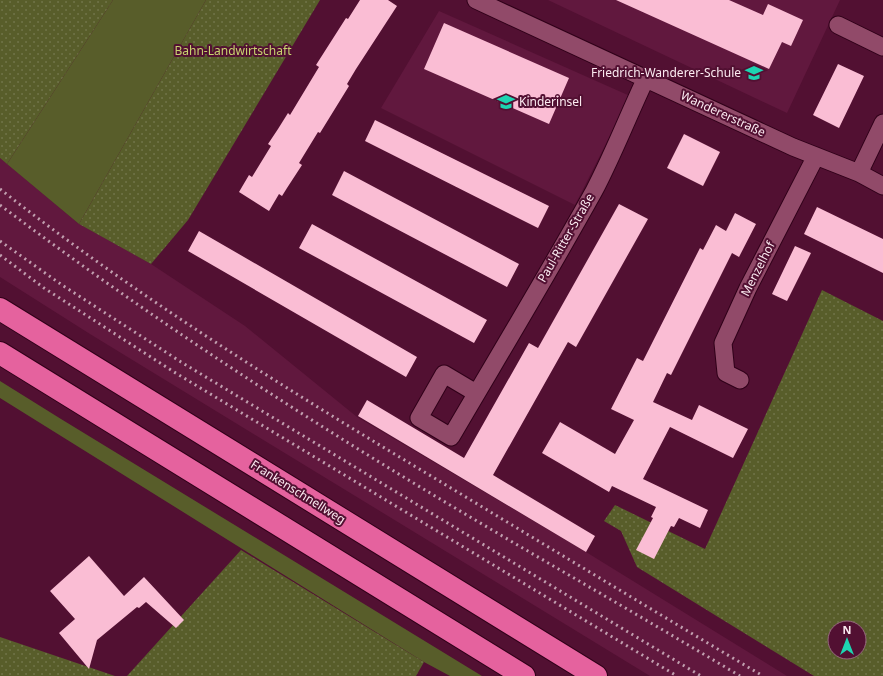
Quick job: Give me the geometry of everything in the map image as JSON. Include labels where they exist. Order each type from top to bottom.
[{"type":"highway","name":"Frankenschnellweg","points":[[0,309],[596,676]]},
{"type":"highway","points":[[0,354],[524,676]]},
{"type":"street","name":"Wandererstraße","points":[[476,0],[816,156],[859,173],[883,186]]},
{"type":"street","points":[[838,25],[883,47]]},
{"type":"street","name":"Paul-Ritter-Straße","points":[[476,393],[594,190],[646,78]]},
{"type":"street","points":[[859,173],[883,123]]},
{"type":"street","name":"Menzelhof","points":[[740,380],[726,372],[723,343],[748,288],[816,156]]},
{"type":"shaded area","name":"Friedrich-Wanderer-Schule","points":[[548,0],[840,0],[787,113]]},
{"type":"shaded area","name":"Kinderinsel","points":[[439,11],[630,96],[575,205],[381,108]]},
{"type":"shaded area","points":[[0,158],[79,224],[151,264],[245,326],[357,417],[586,552],[787,676],[650,676],[90,334],[0,277]]},
{"type":"green space","points":[[0,0],[113,0],[7,164],[0,158]]},
{"type":"green space","points":[[113,0],[206,0],[79,224],[7,164]]},
{"type":"green space","name":"Bahn-Landwirtschaft","points":[[206,0],[320,0],[188,220],[151,264],[79,224]]},
{"type":"green space","points":[[822,290],[883,321],[883,676],[814,676],[637,567],[621,531],[604,521],[615,505],[705,549]]},
{"type":"green space","points":[[0,381],[482,676],[450,676],[424,662],[0,398]]},
{"type":"green space","points":[[241,550],[424,662],[416,676],[127,676]]},
{"type":"green space","points":[[0,637],[115,676],[0,676]]},
{"type":"building","points":[[360,0],[388,0],[397,6],[356,69],[347,84],[349,86],[320,133],[318,132],[299,163],[302,165],[282,196],[279,194],[269,211],[239,192],[249,175],[252,177],[271,146],[268,144],[288,113],[290,115],[319,67],[316,65],[346,18],[348,19]]},
{"type":"building","points":[[616,0],[729,0],[763,15],[768,4],[803,20],[791,46],[782,42],[769,69]]},
{"type":"building","points":[[444,23],[569,78],[549,124],[424,69]]},
{"type":"building","points":[[838,64],[864,76],[839,128],[813,115]]},
{"type":"building","points":[[375,120],[549,206],[538,228],[365,141]]},
{"type":"building","points":[[684,134],[720,152],[703,186],[667,168]]},
{"type":"building","points":[[344,171],[519,264],[507,287],[332,195]]},
{"type":"building","points":[[619,204],[648,219],[576,347],[568,342],[493,475],[595,536],[586,552],[358,416],[367,400],[464,458],[529,343],[538,348]]},
{"type":"building","points":[[817,207],[883,239],[883,273],[804,234]]},
{"type":"building","points":[[735,213],[756,224],[739,257],[732,253],[671,375],[667,373],[653,402],[692,420],[699,405],[748,429],[733,458],[670,427],[643,479],[708,510],[700,528],[679,518],[674,527],[671,526],[654,559],[636,550],[653,518],[651,517],[656,507],[612,486],[609,492],[542,453],[560,422],[615,454],[634,420],[611,409],[637,358],[643,361],[700,248],[703,250],[716,225],[726,231]]},
{"type":"building","points":[[312,224],[487,320],[474,343],[299,248]]},
{"type":"building","points":[[199,231],[417,357],[406,377],[188,251]]},
{"type":"building","points":[[795,246],[811,253],[787,301],[772,294]]},
{"type":"building","points":[[89,556],[124,596],[144,577],[184,620],[176,628],[146,602],[139,608],[137,607],[97,640],[89,669],[59,633],[75,619],[50,591]]},
{"type":"railway","points":[[0,189],[104,266],[157,303],[265,374],[376,443],[763,676]]},
{"type":"railway","points":[[0,205],[58,248],[176,331],[297,411],[420,487],[740,676]]},
{"type":"railway","points":[[0,241],[62,285],[181,362],[701,676]]},
{"type":"railway","points":[[0,255],[44,288],[174,372],[677,676]]},
{"type":"place","name":"Friedrich-Wanderer-Schule","points":[[754,73]]},
{"type":"place","name":"Kinderinsel","points":[[506,102]]}]
